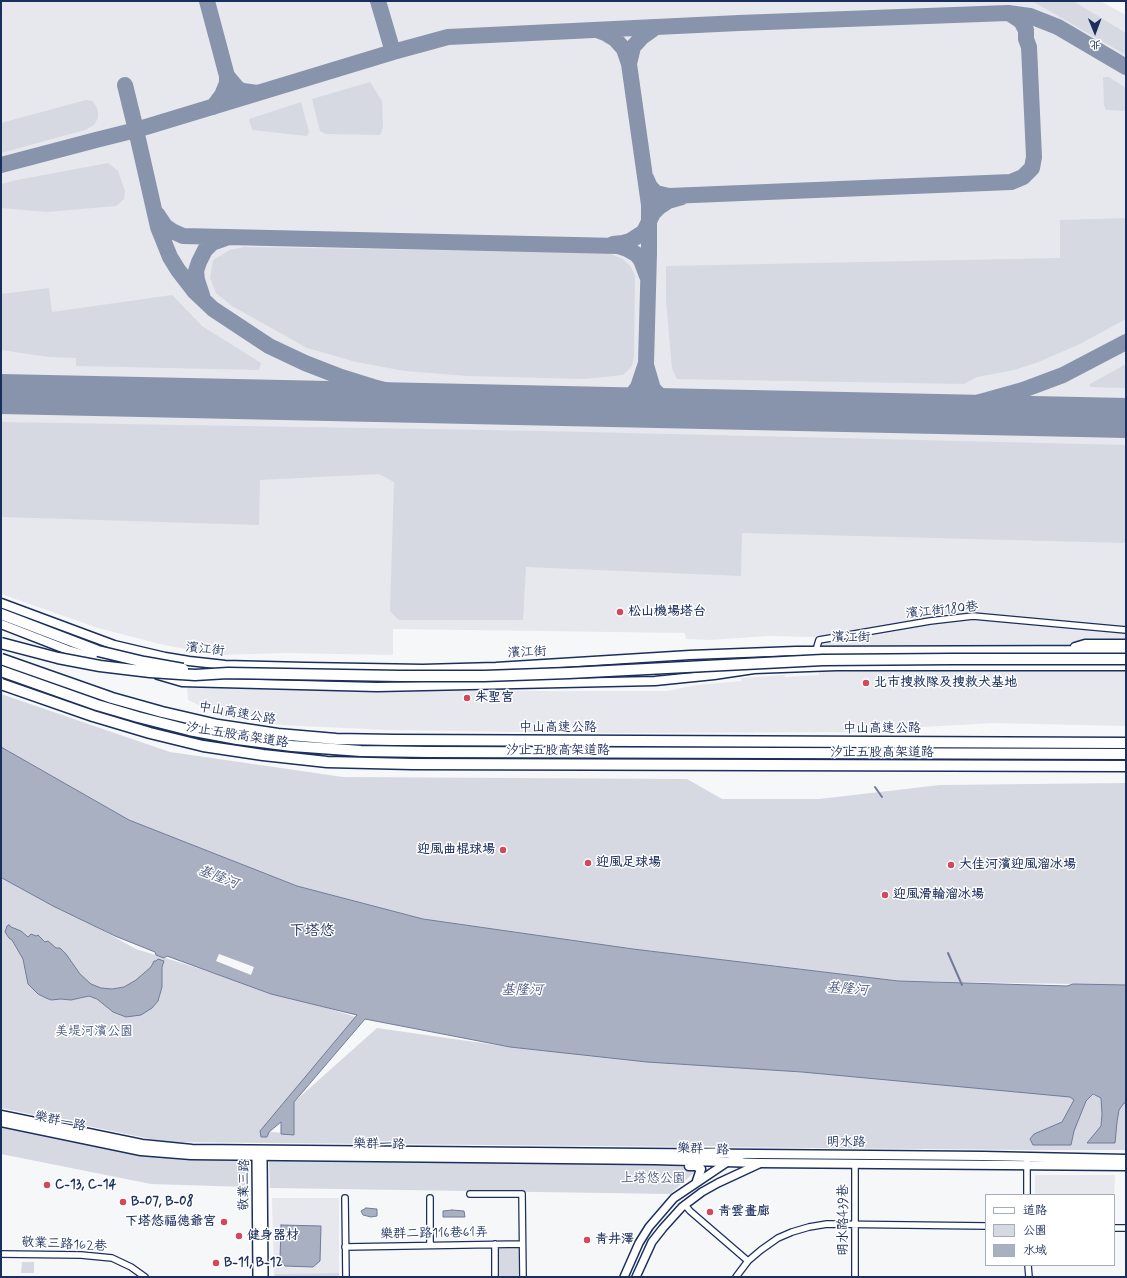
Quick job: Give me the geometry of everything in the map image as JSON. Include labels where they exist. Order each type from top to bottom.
[{"type":"highway","points":[[1,614],[98,651],[187,670],[228,673],[484,676],[823,660],[1126,659]]},
{"type":"highway","points":[[1,642],[58,658],[100,666],[150,672],[195,675],[228,673]]},
{"type":"highway","name":"中山高速公路","points":[[1,659],[112,698],[162,712],[218,725],[278,734],[336,739],[1126,743]]},
{"type":"highway","name":"中山高速公路","points":[[1,671],[97,705],[145,719],[189,730],[237,739],[292,746],[361,751],[428,752],[1126,754]]},
{"type":"highway","name":"汐止五股高架道路","points":[[1,684],[93,716],[150,733],[203,746],[263,755],[327,762],[419,764],[1126,766]]},
{"type":"main road","name":"濱江街","points":[[1,603],[114,645],[147,654],[189,661],[225,664],[423,669],[496,667],[690,655],[816,650],[1126,650]]},
{"type":"main road","points":[[1,624],[68,650],[182,682],[377,687],[655,681],[691,678],[756,669],[836,666],[1126,666]]},
{"type":"main road","name":"濱江街","points":[[1064,651],[1085,644],[1126,644]]},
{"type":"main road","points":[[109,662],[114,645]]},
{"type":"main road","points":[[690,655],[691,678]]},
{"type":"main road","points":[[1023,667],[1045,669],[1126,670]]},
{"type":"main road","name":"樂群一路","points":[[1,1115],[142,1144],[259,1154],[760,1163]]},
{"type":"main road","name":"樂群一路","points":[[1,1122],[141,1151],[192,1155],[744,1154]]},
{"type":"main road","name":"明水路","points":[[744,1154],[982,1156],[1027,1162],[1126,1166]]},
{"type":"main road","points":[[982,1156],[1003,1154],[1126,1154]]},
{"type":"main road","name":"明水路","points":[[760,1163],[854,1164],[1126,1159]]},
{"type":"main road","points":[[655,1160],[700,1167],[701,1171],[698,1181]]},
{"type":"street","name":"濱江街180巷","points":[[816,650],[819,640],[930,621],[973,616],[1126,630]]},
{"type":"street","name":"敬業三路","points":[[257,1277],[259,1154]]},
{"type":"street","name":"敬業三路","points":[[259,1154],[264,1277]]},
{"type":"street","name":"明水路","points":[[624,1277],[639,1243],[649,1227],[674,1198],[726,1162],[744,1154]]},
{"type":"street","points":[[1027,1162],[1027,1194]]},
{"type":"street","name":"明水路","points":[[636,1277],[652,1242],[685,1205],[702,1192],[718,1183],[760,1163]]},
{"type":"street","name":"明水路439巷","points":[[854,1164],[855,1277]]},
{"type":"street","points":[[470,1194],[522,1194],[523,1277]]},
{"type":"street","points":[[345,1198],[346,1277]]},
{"type":"street","points":[[430,1198],[430,1245]]},
{"type":"street","points":[[685,1205],[748,1261]]},
{"type":"street","points":[[736,1277],[748,1261],[778,1238],[809,1227],[827,1224],[985,1226]]},
{"type":"street","points":[[1115,1228],[1126,1228]]},
{"type":"street","points":[[495,1244],[496,1277]]},
{"type":"street","name":"樂群二路116巷61弄","points":[[345,1246],[522,1244]]},
{"type":"street","name":"敬業三路162巷","points":[[1,1254],[81,1255],[112,1258],[132,1267],[145,1277]]},
{"type":"street","points":[[1028,1266],[1029,1277]]},
{"type":"shaded area","points":[[1,1],[1100,1],[1126,15],[1126,726],[993,723],[905,728],[900,732],[604,733],[388,730],[281,725],[223,717],[188,700],[187,687],[479,691],[667,691],[697,685],[741,681],[741,678],[785,675],[785,677],[819,675],[815,637],[768,636],[711,640],[686,639],[685,633],[393,629],[393,655],[284,653],[218,655],[164,645],[98,628],[1,594]]},
{"type":"shaded area","points":[[1035,1175],[1115,1175],[1114,1194],[1035,1194]]},
{"type":"shaded area","points":[[272,1198],[339,1198],[339,1273],[274,1274]]},
{"type":"green space","points":[[1032,1],[1073,1],[1126,33],[1126,55]]},
{"type":"green space","points":[[1103,77],[1109,77],[1126,88],[1126,111],[1106,110],[1104,105]]},
{"type":"green space","points":[[370,82],[382,101],[383,127],[380,135],[326,134],[320,131],[312,99]]},
{"type":"green space","points":[[86,100],[92,101],[98,111],[98,118],[94,125],[85,130],[1,153],[1,123]]},
{"type":"green space","points":[[301,102],[309,132],[307,136],[252,130],[249,119]]},
{"type":"green space","points":[[108,163],[118,171],[125,191],[124,199],[116,206],[47,212],[1,208],[1,184]]},
{"type":"green space","points":[[1126,218],[1126,319],[1078,345],[1036,363],[1014,370],[977,377],[964,384],[677,379],[672,369],[666,300],[666,266],[1060,258],[1060,220]]},
{"type":"green space","points":[[244,247],[608,253],[623,259],[631,267],[635,276],[634,356],[632,366],[623,375],[584,379],[468,376],[405,371],[356,362],[307,348],[232,306],[216,293],[210,278],[213,260],[230,250]]},
{"type":"green space","points":[[49,288],[52,312],[172,295],[202,326],[261,363],[259,370],[76,366],[76,358],[49,357],[1,350],[1,294]]},
{"type":"green space","points":[[1126,364],[1126,388],[1090,387],[1090,384]]},
{"type":"green space","points":[[1,422],[545,431],[1126,445],[1126,543],[742,533],[741,576],[526,567],[523,620],[399,620],[390,611],[394,482],[379,474],[260,480],[259,525],[1,517]]},
{"type":"green space","points":[[1,694],[170,752],[343,777],[687,779],[722,799],[819,799],[940,785],[1126,783],[1126,986],[898,981],[633,949],[423,919],[297,886],[129,820],[1,747]]},
{"type":"green space","name":"美堤河濱公園","points":[[1,875],[136,949],[356,1017],[261,1131],[293,1134],[294,1102],[377,1028],[510,1047],[1126,1098],[1126,1150],[165,1142],[1,1108]]},
{"type":"green space","points":[[1,1125],[149,1155],[250,1162],[248,1187],[151,1184],[1,1154]]},
{"type":"green space","name":"上塔悠公園","points":[[273,1158],[653,1164],[699,1168],[670,1194],[270,1188],[269,1161]]},
{"type":"green space","points":[[519,1247],[519,1277],[497,1277],[496,1248]]},
{"type":"green space","points":[[22,1262],[34,1262],[34,1273],[21,1273]]},
{"type":"green space","points":[[339,1273],[339,1277],[275,1277],[274,1274]]},
{"type":"water","name":"基隆河","points":[[1,747],[129,820],[297,886],[423,919],[633,949],[898,981],[1067,986],[1073,984],[1126,985],[1126,1103],[1124,1103],[1119,1110],[1115,1143],[1087,1143],[1101,1126],[1101,1098],[1093,1094],[1086,1101],[1074,1131],[1071,1145],[1033,1145],[1030,1139],[1034,1134],[1062,1122],[1074,1100],[1070,1097],[802,1072],[647,1062],[510,1047],[365,1019],[294,1102],[294,1135],[281,1134],[281,1122],[269,1132],[267,1137],[261,1137],[260,1131],[357,1015],[271,994],[167,956],[164,958],[156,955],[155,952],[115,936],[53,906],[2,878],[1,879]]},
{"type":"water","points":[[9,925],[21,931],[28,937],[31,934],[36,936],[38,935],[45,942],[48,941],[56,948],[60,948],[80,974],[91,984],[101,988],[112,989],[124,987],[136,980],[151,967],[154,961],[158,959],[164,961],[162,967],[162,987],[158,1001],[152,1008],[141,1015],[126,1017],[113,1012],[97,999],[89,996],[71,1000],[51,1000],[38,994],[28,984],[23,959],[12,940],[5,932],[7,926]]},
{"type":"water","points":[[366,1208],[377,1209],[377,1216],[371,1217],[363,1215],[361,1211]]},
{"type":"water","points":[[443,1211],[464,1211],[465,1217],[443,1217]]},
{"type":"water","points":[[281,1225],[321,1226],[320,1261],[313,1267],[285,1266],[280,1260]]},
{"type":"pier","points":[[219,954],[254,967],[251,975],[216,961]]},
{"type":"waterway","points":[[875,787],[882,797]]},
{"type":"waterway","points":[[948,953],[962,985]]},
{"type":"taxiway","points":[[207,1],[227,76]]},
{"type":"taxiway","points":[[378,1],[393,52]]},
{"type":"taxiway","points":[[1,165],[136,130],[393,52],[448,37],[739,23],[1008,13],[1030,16],[1058,27],[1126,67]]},
{"type":"taxiway","points":[[646,178],[650,187],[656,193],[669,196],[1011,182],[1023,177],[1032,168],[1034,157],[1029,47],[1026,39],[1026,30],[1021,21],[1009,13]]},
{"type":"taxiway","points":[[629,64],[633,47],[642,37],[656,27]]},
{"type":"taxiway","points":[[125,85],[158,227],[170,257],[195,292],[213,309],[269,346],[305,363],[341,377],[404,395],[469,405],[626,401],[638,387],[646,363],[649,205],[629,64],[624,49],[615,39],[597,30]]},
{"type":"taxiway","points":[[213,107],[222,95],[227,83],[227,76],[238,89],[257,93]]},
{"type":"taxiway","points":[[613,244],[630,241],[644,232],[653,213],[659,207],[668,201],[682,197]]},
{"type":"taxiway","points":[[157,214],[165,226],[183,236],[618,246],[636,254],[641,260],[647,276]]},
{"type":"taxiway","points":[[202,295],[197,280],[196,271],[199,262],[205,250],[212,243],[226,238]]},
{"type":"taxiway","points":[[646,365],[653,389],[662,398],[672,404],[882,413],[973,404],[1023,390],[1063,375],[1126,342]]},
{"type":"taxiway","points":[[1,382],[23,388],[71,396]]},
{"type":"runway","points":[[1,394],[1126,418]]},
{"type":"place","name":"松山機場塔台","points":[[620,612]]},
{"type":"place","name":"北市搜救隊及搜救犬基地","points":[[866,683]]},
{"type":"place","name":"朱聖宮","points":[[467,698]]},
{"type":"place","name":"迎風曲棍球場","points":[[503,850]]},
{"type":"place","name":"迎風足球場","points":[[588,863]]},
{"type":"place","name":"大佳河濱迎風溜冰場","points":[[951,865]]},
{"type":"place","name":"迎風滑輪溜冰場","points":[[885,895]]},
{"type":"place","name":"C-13, C-14","points":[[47,1185]]},
{"type":"place","name":"B-07, B-08","points":[[123,1202]]},
{"type":"place","name":"青雲畫廊","points":[[710,1212]]},
{"type":"place","name":"下塔悠福德爺宮","points":[[224,1222]]},
{"type":"place","name":"健身器材","points":[[239,1236]]},
{"type":"place","name":"青井澤","points":[[587,1240]]},
{"type":"place","name":"B-11, B-12","points":[[216,1263]]},
{"type":"district","name":"下塔悠","points":[[312,932]]}]
